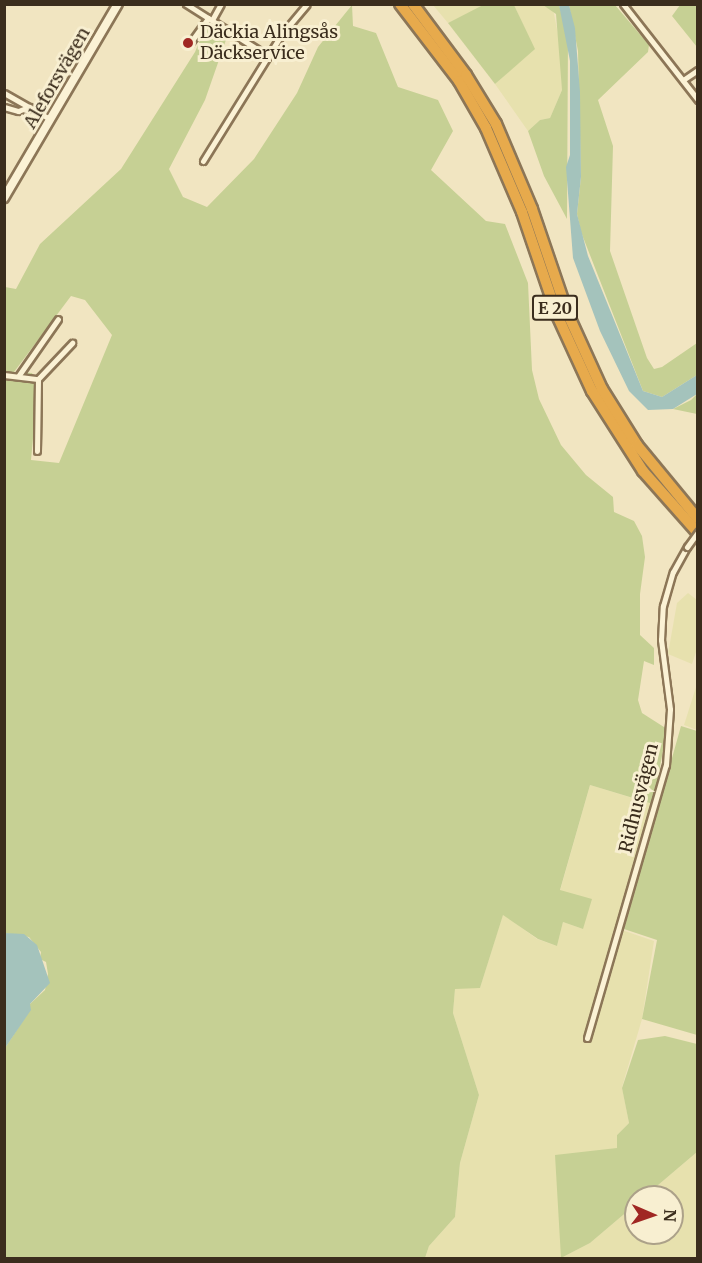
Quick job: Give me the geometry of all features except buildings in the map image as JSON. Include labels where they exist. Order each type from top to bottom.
[{"type":"highway","name":"E 20","points":[[400,4],[459,81],[486,128],[519,202],[561,323],[597,400],[643,471],[698,532]]},
{"type":"highway","name":"E 20","points":[[413,4],[466,75],[496,124],[520,178],[578,339],[602,389],[637,445],[698,519]]},
{"type":"street","name":"Aleforsvägen","points":[[4,198],[118,4]]},
{"type":"street","points":[[186,4],[268,56]]},
{"type":"street","points":[[190,43],[221,4]]},
{"type":"street","points":[[202,160],[268,56],[307,4]]},
{"type":"street","points":[[623,4],[698,100]]},
{"type":"street","points":[[683,80],[698,70]]},
{"type":"street","points":[[4,93],[50,119]]},
{"type":"street","points":[[4,107],[18,111],[29,107]]},
{"type":"street","points":[[19,375],[58,319]]},
{"type":"street","points":[[37,451],[38,379],[72,343]]},
{"type":"street","points":[[4,375],[38,379]]},
{"type":"street","name":"Ridhusvägen","points":[[587,1038],[666,765],[670,709],[661,640],[663,606],[673,572],[698,532]]},
{"type":"shaded area","points":[[433,5],[485,5],[448,23]]},
{"type":"shaded area","points":[[514,5],[543,5],[553,9],[561,49],[562,90],[550,118],[540,120],[528,131],[495,84],[534,49]]},
{"type":"shaded area","points":[[688,593],[697,600],[697,649],[692,664],[668,654],[677,603]]},
{"type":"shaded area","points":[[697,684],[697,730],[684,725]]},
{"type":"shaded area","points":[[590,785],[652,804],[616,928],[654,941],[642,1019],[622,1087],[629,1123],[617,1135],[617,1148],[561,1258],[425,1258],[429,1246],[455,1217],[460,1163],[479,1095],[453,1013],[455,988],[480,988],[503,914],[537,939],[557,946],[563,922],[583,929],[560,891]]},
{"type":"shaded area","points":[[697,1152],[697,1258],[561,1258],[590,1243],[624,1214],[624,1245],[684,1245],[684,1185],[658,1185]]},
{"type":"green space","points":[[485,4],[514,5],[535,49],[495,84],[448,23]]},
{"type":"green space","points":[[352,5],[353,26],[376,33],[398,87],[438,100],[453,131],[431,170],[486,221],[505,224],[528,283],[532,370],[539,399],[561,445],[586,475],[613,497],[614,512],[634,521],[642,536],[645,557],[640,594],[640,635],[654,648],[654,665],[644,661],[638,700],[642,713],[667,729],[653,804],[590,785],[560,890],[592,899],[583,929],[563,922],[557,946],[538,939],[503,915],[480,988],[455,989],[453,1013],[479,1095],[460,1163],[455,1217],[429,1246],[425,1258],[5,1258],[5,1048],[30,1010],[30,1004],[45,990],[48,974],[46,962],[40,959],[41,952],[29,937],[5,933],[5,287],[16,289],[40,244],[121,169],[195,52],[206,26],[227,37],[205,100],[169,169],[183,197],[207,207],[254,159],[297,93],[318,47]],"holes":[[[71,296],[85,300],[112,335],[59,463],[31,460],[38,385],[32,373],[14,372]]]},
{"type":"green space","points":[[543,5],[559,5],[568,36],[567,219],[544,176],[528,131],[540,120],[550,118],[562,90],[556,14]]},
{"type":"green space","points":[[569,5],[615,5],[649,45],[648,52],[598,100],[613,146],[610,251],[647,358],[654,369],[662,367],[697,343],[697,375],[662,397],[643,391],[581,232],[577,214],[581,177],[578,51]]},
{"type":"green space","points":[[680,5],[697,5],[697,47],[672,16]]},
{"type":"green space","points":[[697,394],[697,414],[673,409],[691,400]]},
{"type":"green space","points":[[681,726],[697,731],[697,1035],[642,1019],[657,940],[624,929]]},
{"type":"green space","points":[[665,1036],[697,1044],[697,1152],[658,1185],[624,1185],[624,1214],[590,1243],[561,1258],[555,1155],[617,1148],[617,1135],[629,1123],[622,1088],[638,1040]]},
{"type":"water","points":[[559,5],[569,5],[575,28],[580,92],[581,177],[577,214],[588,256],[643,391],[662,397],[697,375],[697,394],[673,409],[648,410],[629,391],[600,331],[573,258],[566,167],[570,155],[570,61]]},
{"type":"water","points":[[5,933],[24,934],[37,945],[50,983],[30,1004],[31,1010],[5,1048]]},
{"type":"place","name":"Däckia Alingsås Däckservice","points":[[188,43]]}]
